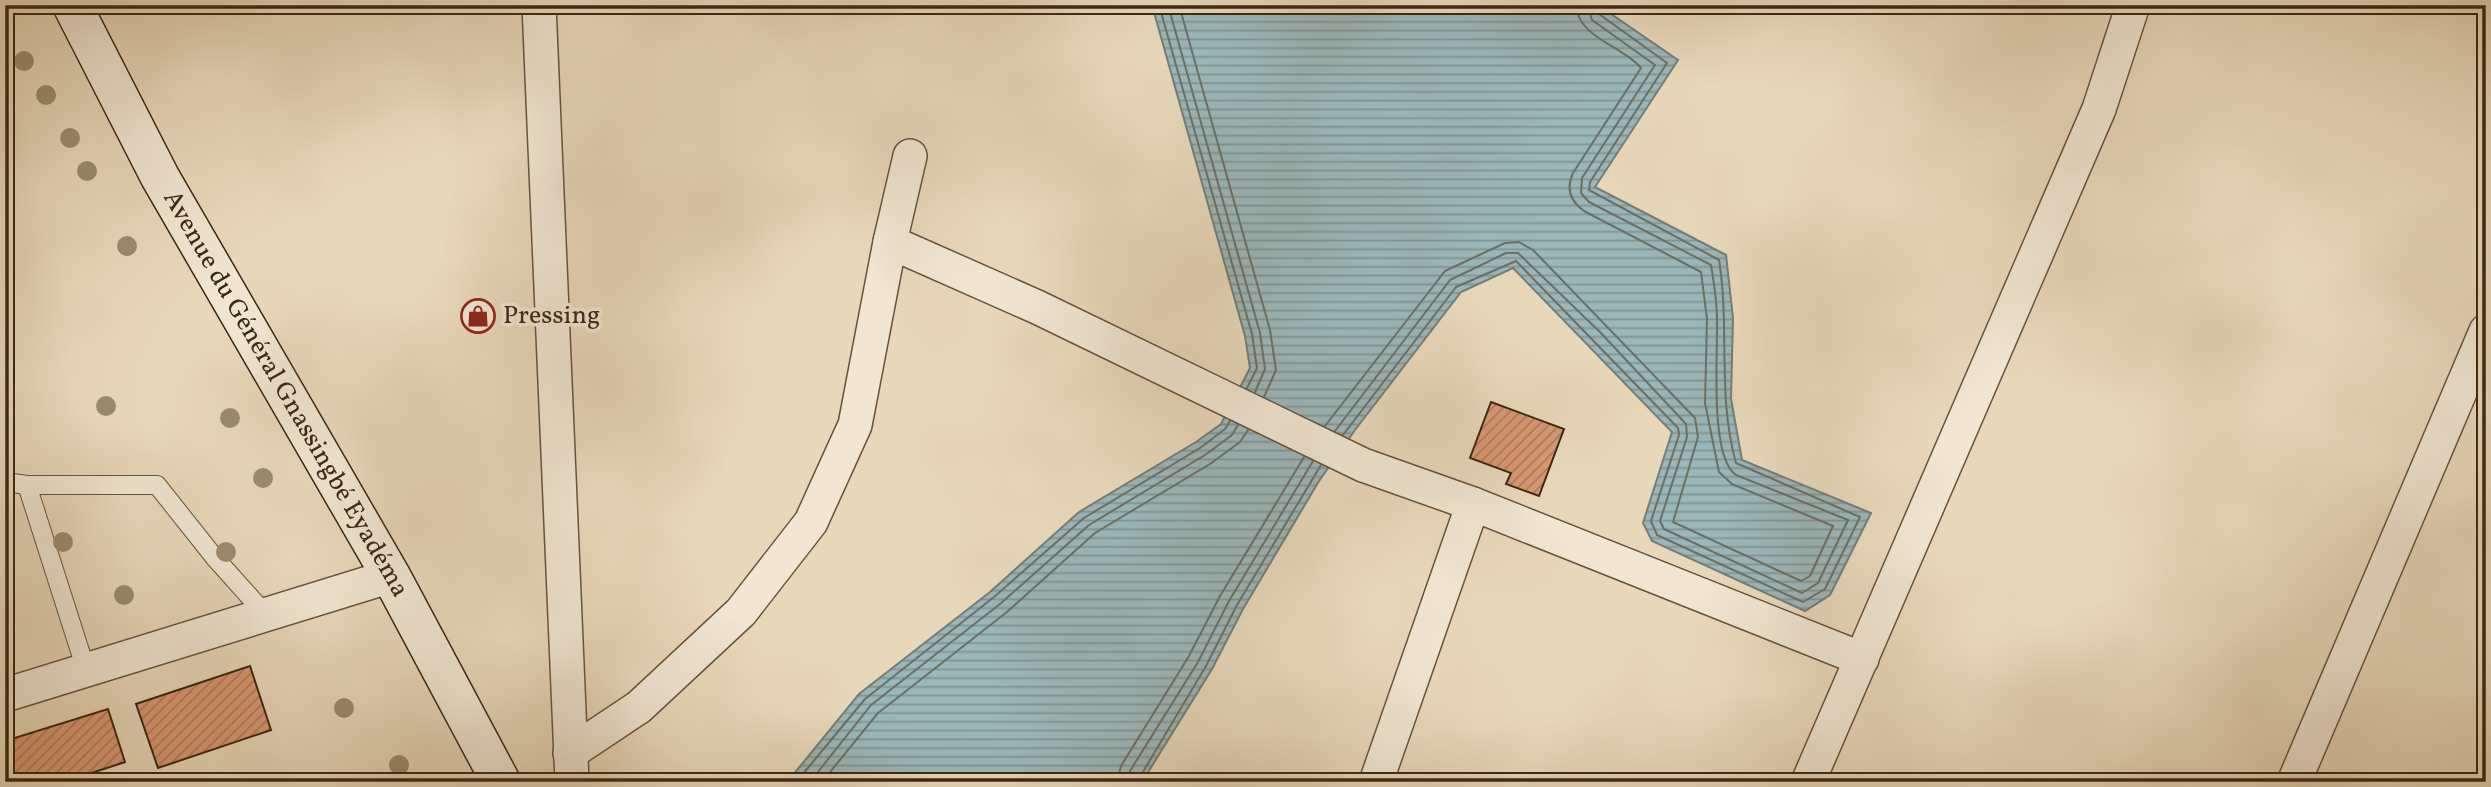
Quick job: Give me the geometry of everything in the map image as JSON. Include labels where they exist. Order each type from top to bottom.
[{"type":"main road","name":"Avenue du Général Gnassingbé Eyadéma","points":[[72,5],[160,177],[391,576],[501,782]]},
{"type":"street","points":[[539,5],[571,767]]},
{"type":"street","points":[[1808,782],[2099,109],[2133,5]]},
{"type":"street","points":[[571,767],[741,612],[811,522],[855,425],[890,242],[910,156]]},
{"type":"street","points":[[890,242],[1037,307],[1215,396],[1363,465],[1473,504],[1862,659]]},
{"type":"street","points":[[2294,782],[2486,331]]},
{"type":"street","points":[[1376,782],[1473,504]]},
{"type":"street","points":[[5,695],[391,576]]},
{"type":"lane","points":[[5,482],[27,485],[157,485],[215,558],[266,615]]},
{"type":"lane","points":[[27,485],[86,670]]},
{"type":"water","points":[[1152,5],[1598,5],[1678,60],[1595,187],[1726,255],[1733,318],[1731,399],[1742,460],[1871,513],[1830,595],[1805,611],[1652,541],[1643,523],[1672,432],[1513,268],[1461,292],[1355,430],[1319,481],[1243,609],[1212,669],[1142,782],[795,782],[793,775],[859,694],[990,592],[1079,512],[1196,442],[1221,424],[1250,368],[1245,336]]},
{"type":"building","points":[[1491,402],[1564,429],[1539,496],[1506,484],[1511,473],[1470,458]]},
{"type":"building","points":[[250,666],[271,730],[158,768],[136,704]]},
{"type":"building","points":[[108,709],[125,762],[64,782],[5,782],[5,741]]},
{"type":"building","points":[[233,780],[233,782],[147,782]]},
{"type":"place","name":"Pressing","points":[[478,316]]}]
